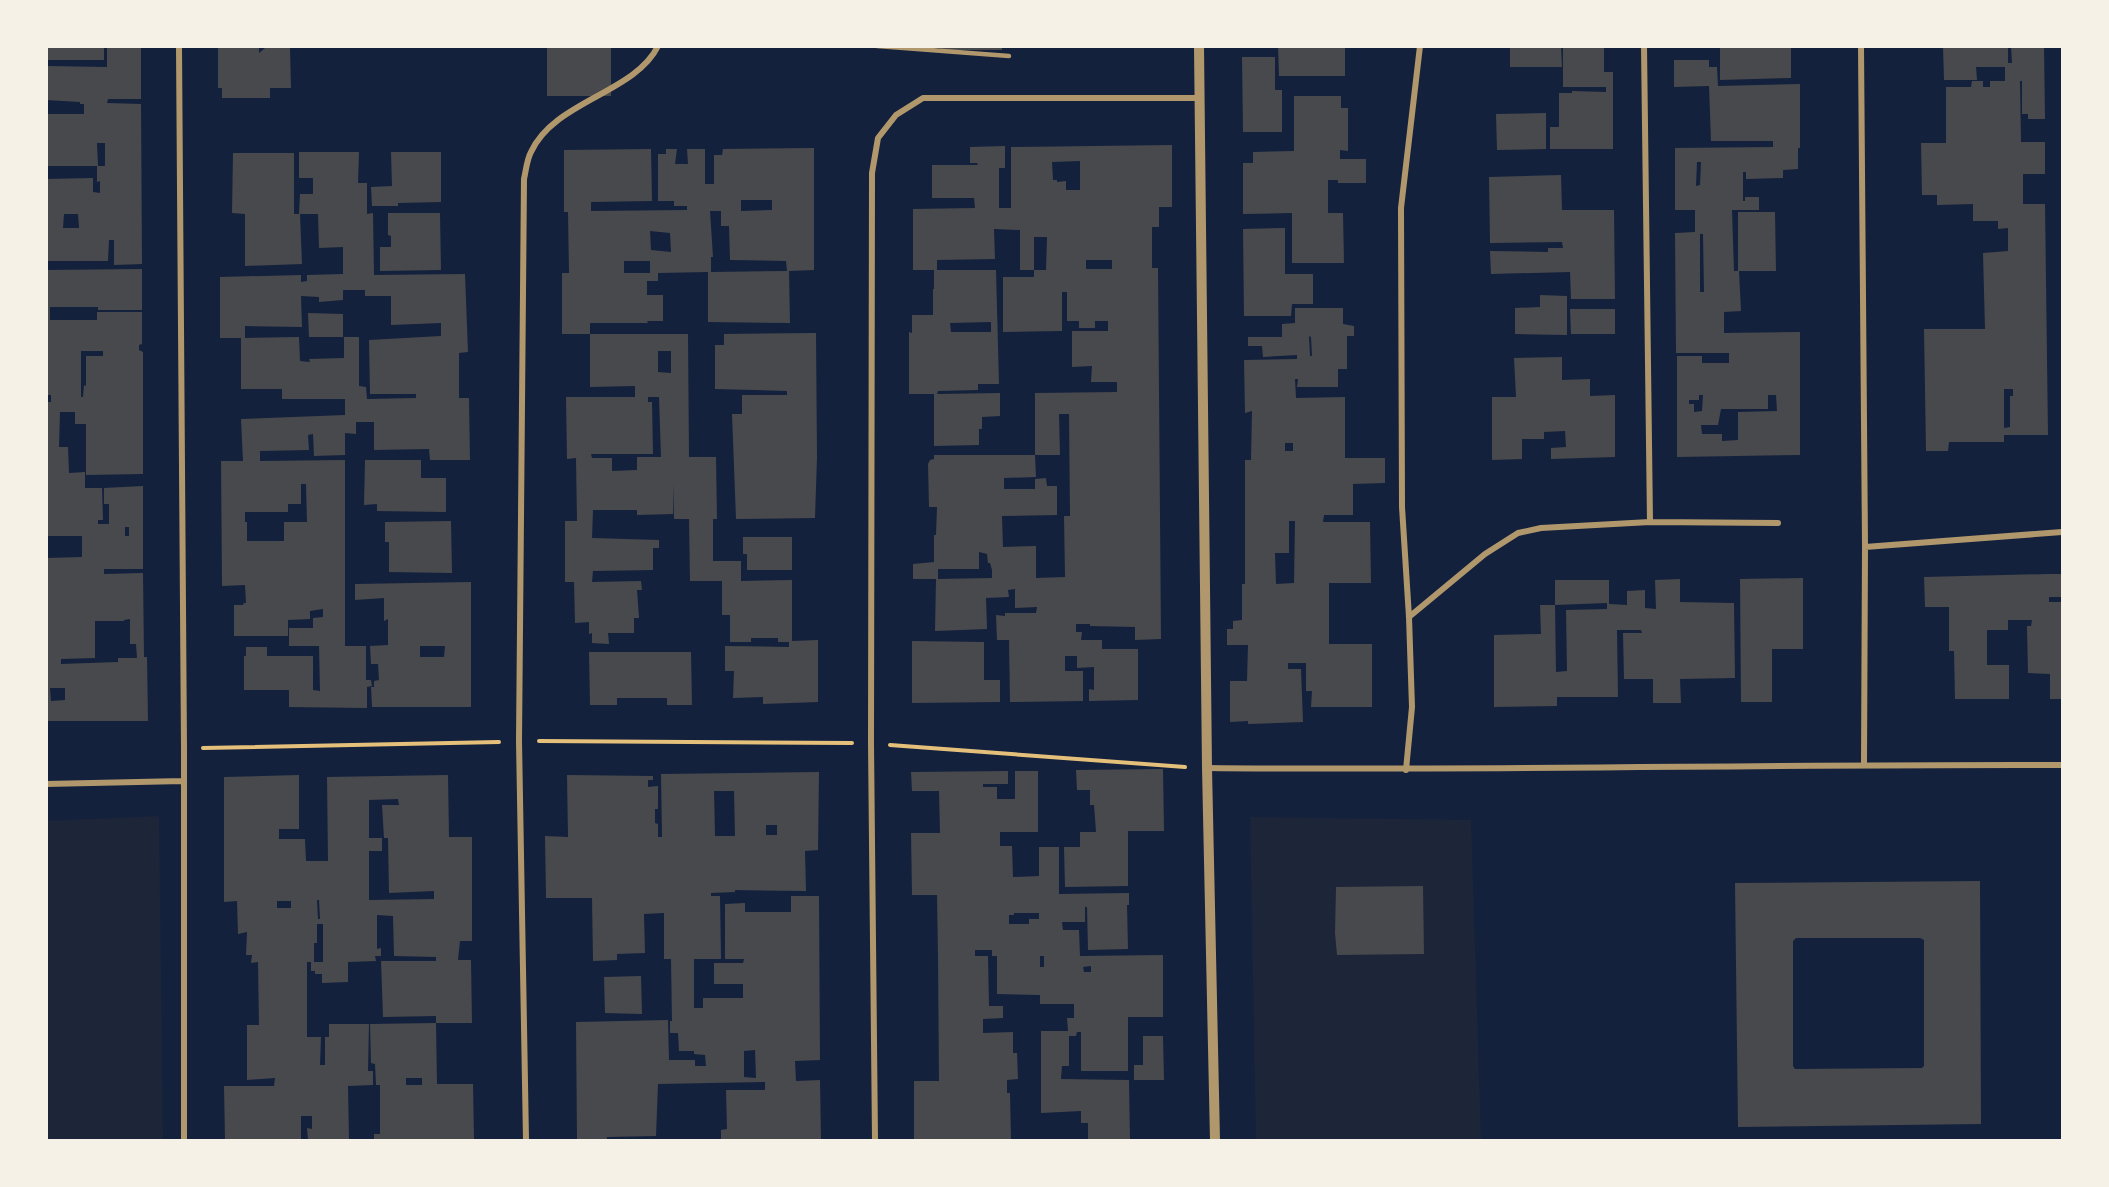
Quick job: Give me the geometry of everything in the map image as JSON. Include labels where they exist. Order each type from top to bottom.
[{"type":"street","points":[[179,46],[184,1140]]},
{"type":"street","points":[[526,1140],[519,741],[524,178],[531,151],[546,130],[575,107],[630,76],[654,54],[657,46]]},
{"type":"street","points":[[1199,46],[1207,768],[1215,1140]]},
{"type":"street","points":[[1406,770],[1412,707],[1410,617],[1402,507],[1401,208],[1420,46]]},
{"type":"street","points":[[1644,46],[1650,522]]},
{"type":"street","points":[[1861,46],[1866,547],[1864,764]]},
{"type":"street","points":[[876,1140],[872,743],[872,172],[878,138],[896,115],[923,98],[1201,98]]},
{"type":"street","points":[[1410,617],[1485,554],[1518,533],[1541,528],[1650,522],[1778,523]]},
{"type":"street","points":[[1866,547],[2062,532]]},
{"type":"street","points":[[1207,768],[1406,770],[1864,764],[2062,765]]},
{"type":"street","points":[[46,783],[183,781]]},
{"type":"lane","points":[[877,46],[1009,56]]},
{"type":"path","points":[[184,748],[519,741],[872,743],[1207,768]]},
{"type":"shaded area","points":[[159,816],[163,1140],[47,1140],[47,821]]},
{"type":"shaded area","points":[[1250,817],[1471,820],[1481,1140],[1256,1140]]},
{"type":"building","points":[[46,46],[104,46],[104,60],[46,60]]},
{"type":"building","points":[[107,46],[141,46],[141,99],[108,99],[107,103],[141,104],[142,264],[114,265],[114,240],[109,240],[108,261],[46,261],[46,179],[93,178],[93,192],[100,193],[100,181],[97,182],[97,166],[46,166],[46,114],[84,114],[84,104],[46,100],[46,66],[107,67]],"holes":[[[97,143],[105,143],[105,166],[98,166]],[[64,214],[78,214],[79,228],[63,228]]]},
{"type":"building","points":[[218,46],[259,46],[259,53],[265,48],[290,48],[291,88],[270,88],[270,98],[222,98],[222,88],[218,88]]},
{"type":"building","points":[[547,46],[611,46],[611,96],[547,96]]},
{"type":"building","points":[[940,46],[1002,46],[1002,50],[940,50]]},
{"type":"building","points":[[1278,46],[1345,46],[1345,76],[1279,76]]},
{"type":"building","points":[[1510,46],[1561,46],[1562,67],[1510,67]]},
{"type":"building","points":[[1563,46],[1604,46],[1604,72],[1613,72],[1613,149],[1550,149],[1550,127],[1559,127],[1559,93],[1606,92],[1606,87],[1563,87]]},
{"type":"building","points":[[1720,46],[1791,46],[1791,78],[1720,80]]},
{"type":"building","points":[[1943,46],[2008,46],[2008,63],[2012,63],[2011,46],[2044,46],[2045,119],[2028,119],[2028,114],[2022,114],[2022,81],[2020,81],[2021,142],[2045,142],[2045,174],[2023,174],[2023,204],[2045,204],[2048,435],[2004,435],[2004,442],[1949,442],[1948,451],[1926,451],[1924,329],[1985,329],[1983,253],[2008,251],[2008,228],[1998,229],[1998,221],[1973,221],[1973,204],[1937,205],[1937,195],[1922,195],[1921,143],[1946,143],[1946,87],[1971,87],[1972,81],[1983,81],[1983,87],[1990,87],[1990,81],[2005,81],[2005,67],[1976,67],[1977,80],[1944,80]],"holes":[[[2004,389],[2013,389],[2013,396],[2010,396],[2010,427],[2004,428]]]},
{"type":"building","points":[[1242,57],[1275,57],[1275,90],[1282,90],[1282,132],[1243,132]]},
{"type":"building","points":[[1674,60],[1709,60],[1709,67],[1717,67],[1718,86],[1800,84],[1798,169],[1783,170],[1783,178],[1746,179],[1746,172],[1743,172],[1743,201],[1745,197],[1759,197],[1759,210],[1732,210],[1734,271],[1739,271],[1741,311],[1724,312],[1724,333],[1800,332],[1800,455],[1677,457],[1677,356],[1702,356],[1702,363],[1729,363],[1729,353],[1676,353],[1675,233],[1695,232],[1695,210],[1675,210],[1675,148],[1773,147],[1773,141],[1711,141],[1709,86],[1674,87]],"holes":[[[1697,162],[1701,162],[1700,185],[1696,186]],[[1700,234],[1703,234],[1704,292],[1700,292]],[[1699,395],[1703,395],[1702,411],[1694,412],[1694,404],[1689,404],[1689,400],[1699,400]],[[1768,395],[1776,395],[1777,411],[1738,412],[1738,440],[1722,441],[1722,434],[1702,434],[1701,425],[1718,425],[1721,409],[1768,409]]]},
{"type":"building","points":[[1294,96],[1341,96],[1341,108],[1348,108],[1348,151],[1340,150],[1340,159],[1366,159],[1366,183],[1338,183],[1338,180],[1328,180],[1328,213],[1343,213],[1344,263],[1292,263],[1292,213],[1243,214],[1243,163],[1253,163],[1253,152],[1294,151]]},
{"type":"building","points":[[1546,113],[1546,149],[1497,150],[1496,114]]},
{"type":"building","points":[[1172,145],[1172,207],[1159,207],[1159,227],[1152,227],[1152,268],[1158,268],[1161,639],[1135,640],[1135,627],[1076,624],[1076,632],[1082,632],[1081,640],[1102,640],[1102,649],[1138,649],[1138,700],[1089,701],[1089,689],[1094,690],[1094,667],[1077,668],[1077,656],[1065,656],[1065,671],[1083,671],[1083,701],[1010,702],[1009,640],[997,640],[996,615],[1036,613],[1037,607],[1015,608],[1015,589],[1008,590],[1009,597],[986,598],[987,629],[935,631],[936,579],[913,579],[913,564],[934,562],[937,507],[929,507],[928,464],[930,460],[934,459],[934,455],[1035,455],[1035,393],[1117,392],[1117,382],[1091,382],[1092,366],[1072,367],[1072,331],[1108,331],[1108,321],[1095,321],[1095,328],[1079,328],[1079,321],[1067,321],[1067,292],[1062,292],[1062,331],[1003,332],[1003,277],[1034,277],[1034,270],[1020,270],[1020,230],[994,229],[995,259],[937,260],[937,270],[996,270],[999,384],[978,384],[978,390],[938,391],[937,394],[1000,393],[1000,416],[982,417],[979,445],[934,446],[934,394],[909,394],[909,332],[912,333],[912,315],[933,315],[934,289],[934,270],[913,270],[913,209],[975,208],[974,198],[932,198],[932,165],[978,165],[970,163],[970,147],[1005,146],[1005,168],[999,168],[999,208],[1011,208],[1011,147]],"holes":[[[1080,161],[1080,190],[1066,190],[1066,181],[1053,180],[1052,162]],[[1034,237],[1047,237],[1046,270],[1034,270]],[[1086,260],[1112,260],[1112,269],[1086,269]],[[991,322],[991,332],[951,332],[950,323]],[[1059,414],[1069,414],[1070,516],[1064,516],[1065,577],[1036,578],[1036,546],[1003,547],[1002,516],[1057,515],[1057,486],[1047,486],[1046,478],[1035,479],[1035,489],[1004,489],[1004,478],[1036,477],[1035,455],[1060,455]],[[979,552],[987,554],[992,578],[938,579],[938,569],[979,569]]]},
{"type":"building","points":[[814,148],[814,270],[789,271],[790,323],[708,322],[708,272],[658,273],[658,281],[647,281],[647,295],[663,295],[663,321],[590,323],[590,334],[562,334],[562,273],[569,273],[568,212],[564,212],[564,150],[651,149],[652,201],[591,202],[591,211],[687,210],[687,206],[674,206],[674,201],[658,201],[658,154],[666,154],[666,149],[677,149],[675,164],[688,164],[687,149],[705,149],[705,184],[714,184],[714,155],[722,155],[723,149]],"holes":[[[741,200],[772,200],[772,210],[741,211]],[[710,211],[721,211],[721,226],[729,226],[730,260],[786,261],[787,271],[711,272],[711,257],[713,257]],[[650,231],[670,233],[671,252],[651,250]],[[624,261],[650,261],[650,273],[624,273]]]},
{"type":"building","points":[[299,152],[359,152],[358,183],[367,183],[367,214],[373,213],[374,275],[465,274],[468,352],[459,353],[459,398],[469,398],[470,460],[430,460],[429,449],[374,450],[374,422],[356,422],[356,434],[345,433],[345,455],[314,456],[313,434],[308,435],[309,450],[260,451],[260,461],[345,460],[345,646],[366,646],[366,680],[371,680],[372,686],[367,687],[367,708],[289,707],[289,690],[244,690],[246,647],[267,647],[267,656],[313,656],[313,690],[320,691],[319,646],[289,646],[289,628],[313,628],[313,618],[323,617],[323,609],[310,611],[310,619],[288,620],[288,636],[234,636],[234,605],[246,603],[245,585],[222,586],[221,461],[243,461],[241,419],[345,415],[345,399],[282,399],[282,389],[241,389],[241,338],[220,338],[220,277],[301,275],[301,282],[307,281],[307,275],[343,274],[343,247],[319,248],[318,214],[300,214],[302,264],[245,266],[245,214],[232,213],[233,153],[294,153],[294,214],[299,214],[300,194],[313,194],[313,178],[299,178]],"holes":[[[343,290],[365,290],[365,296],[391,296],[391,325],[441,323],[441,336],[369,340],[370,394],[416,394],[416,398],[367,399],[366,387],[359,386],[359,337],[344,337],[344,358],[309,359],[310,362],[300,361],[299,337],[245,338],[245,326],[302,327],[301,296],[319,297],[319,302],[343,300]],[[301,484],[306,484],[307,522],[284,522],[284,541],[247,541],[245,512],[288,512],[288,504],[301,504]]]},
{"type":"building","points":[[391,152],[441,152],[441,202],[372,206],[371,187],[392,186]]},
{"type":"building","points":[[1561,175],[1562,210],[1614,210],[1615,299],[1571,299],[1570,272],[1491,274],[1490,251],[1548,252],[1548,248],[1563,248],[1562,242],[1490,243],[1489,177]]},
{"type":"building","points":[[1738,212],[1775,212],[1776,271],[1738,271]]},
{"type":"building","points":[[388,213],[440,213],[441,270],[380,271],[380,247],[391,247],[391,236],[388,235]]},
{"type":"building","points":[[1285,228],[1285,274],[1313,274],[1313,304],[1292,304],[1291,316],[1244,316],[1243,229]]},
{"type":"building","points":[[142,269],[142,310],[50,307],[50,320],[97,320],[97,312],[142,312],[142,344],[139,345],[139,350],[143,352],[143,474],[86,475],[86,424],[75,424],[75,412],[60,412],[59,447],[68,447],[69,473],[85,472],[85,488],[102,488],[103,520],[98,520],[98,524],[109,524],[109,504],[104,504],[104,488],[143,486],[143,569],[104,569],[104,574],[143,573],[144,657],[147,657],[148,721],[46,721],[46,558],[82,557],[82,536],[46,536],[46,402],[51,402],[51,395],[46,395],[46,270]],"holes":[[[81,351],[103,351],[103,356],[86,356],[86,386],[84,385],[83,397],[81,397]],[[125,527],[129,527],[129,536],[125,536]],[[130,619],[130,644],[136,644],[137,658],[118,658],[118,662],[61,664],[61,659],[95,658],[95,621]],[[50,688],[65,688],[65,700],[51,701]]]},
{"type":"building","points":[[1540,295],[1567,296],[1567,335],[1515,334],[1515,308],[1540,307]]},
{"type":"building","points":[[1295,308],[1343,308],[1343,324],[1354,326],[1354,336],[1347,336],[1347,369],[1338,369],[1338,387],[1297,387],[1298,379],[1295,379],[1296,398],[1345,397],[1345,458],[1385,458],[1385,483],[1353,484],[1353,515],[1324,515],[1323,522],[1370,522],[1371,583],[1329,583],[1329,644],[1372,644],[1372,707],[1311,707],[1312,691],[1306,691],[1306,663],[1288,663],[1288,669],[1301,669],[1303,722],[1248,724],[1248,721],[1230,722],[1230,681],[1247,681],[1248,645],[1227,645],[1227,629],[1233,629],[1233,621],[1242,620],[1242,584],[1245,584],[1245,460],[1251,460],[1252,411],[1245,413],[1244,360],[1297,359],[1297,355],[1263,357],[1262,346],[1248,346],[1248,337],[1282,337],[1282,324],[1295,323]],"holes":[[[1309,336],[1311,337],[1312,356],[1310,356]],[[1285,443],[1293,443],[1293,451],[1285,451]],[[1289,521],[1295,521],[1294,583],[1276,584],[1275,553],[1289,553]]]},
{"type":"building","points":[[1570,309],[1615,309],[1615,334],[1571,334]]},
{"type":"building","points":[[308,313],[343,314],[343,337],[309,337]]},
{"type":"building","points":[[816,333],[815,518],[736,519],[732,414],[742,414],[742,395],[787,395],[787,391],[715,389],[715,345],[724,345],[724,334]]},
{"type":"building","points":[[590,334],[688,334],[689,457],[716,457],[717,519],[713,519],[713,561],[741,561],[741,581],[792,580],[792,641],[818,640],[818,702],[763,704],[763,697],[733,698],[734,671],[725,671],[725,646],[789,647],[789,642],[778,642],[778,638],[751,638],[751,642],[730,642],[730,615],[722,615],[722,581],[690,581],[689,519],[674,519],[673,483],[673,514],[637,515],[637,510],[593,510],[592,538],[659,540],[659,548],[653,548],[653,570],[593,571],[592,582],[641,581],[642,590],[637,590],[639,618],[634,618],[634,633],[608,633],[609,644],[592,643],[589,622],[575,623],[574,582],[565,582],[565,521],[577,521],[576,458],[567,459],[566,397],[635,397],[635,386],[590,387]],"holes":[[[658,351],[671,351],[671,373],[658,372]],[[648,397],[659,397],[661,457],[637,457],[637,470],[612,471],[612,458],[592,458],[591,454],[653,454],[652,402],[648,402]]]},
{"type":"building","points":[[1562,357],[1562,380],[1590,379],[1590,396],[1615,395],[1615,457],[1551,459],[1551,448],[1566,447],[1565,431],[1544,432],[1544,439],[1522,439],[1522,459],[1492,460],[1492,397],[1516,397],[1514,358]]},
{"type":"building","points":[[365,460],[421,460],[421,478],[446,478],[446,512],[377,511],[377,504],[364,505]]},
{"type":"building","points":[[451,521],[452,573],[389,572],[389,542],[385,542],[385,522]]},
{"type":"building","points":[[743,537],[792,537],[792,570],[747,570],[747,554],[743,554]]},
{"type":"building","points":[[2062,574],[2062,597],[2049,597],[2049,602],[2062,602],[2062,699],[2050,699],[2050,674],[2028,673],[2027,626],[2031,626],[2032,620],[2008,620],[2008,630],[1987,630],[1987,665],[2009,665],[2009,699],[1955,699],[1954,651],[1949,651],[1949,607],[1925,607],[1924,577]]},
{"type":"building","points":[[1803,578],[1803,649],[1772,649],[1772,702],[1741,702],[1740,579]]},
{"type":"building","points":[[1680,579],[1680,602],[1734,603],[1735,678],[1680,679],[1681,703],[1653,703],[1653,679],[1624,679],[1623,633],[1642,633],[1641,630],[1617,630],[1618,697],[1557,697],[1557,706],[1494,707],[1494,635],[1541,634],[1540,605],[1555,605],[1555,580],[1609,580],[1609,604],[1627,605],[1627,591],[1645,590],[1645,608],[1656,609],[1655,580]],"holes":[[[1607,603],[1607,609],[1566,610],[1567,671],[1556,672],[1555,605]]]},
{"type":"building","points":[[471,582],[471,707],[372,707],[371,687],[374,687],[374,681],[379,680],[378,664],[371,664],[370,646],[388,645],[388,619],[384,621],[384,598],[355,600],[355,584]],"holes":[[[420,646],[445,646],[444,657],[420,657]]]},
{"type":"building","points":[[912,641],[984,642],[984,680],[1000,680],[1000,702],[912,703]]},
{"type":"building","points":[[589,652],[691,652],[692,705],[667,705],[667,698],[617,698],[617,705],[590,705]]},
{"type":"building","points":[[1163,769],[1164,831],[1128,831],[1128,886],[1065,887],[1064,847],[1080,847],[1080,832],[1096,832],[1094,805],[1090,805],[1090,790],[1077,790],[1076,770]]},
{"type":"building","points":[[1008,771],[1008,784],[983,784],[983,787],[997,787],[997,799],[1015,799],[1015,771],[1038,771],[1038,832],[1000,832],[1000,846],[1012,846],[1013,877],[1039,876],[1039,847],[1059,847],[1059,894],[1129,893],[1128,949],[1088,950],[1087,907],[1085,907],[1085,922],[1062,922],[1063,930],[1079,930],[1080,956],[1163,955],[1163,1017],[1128,1017],[1128,1071],[1081,1071],[1081,1032],[1077,1032],[1076,1036],[1069,1036],[1069,1066],[1062,1066],[1061,1079],[1129,1080],[1130,1140],[1088,1140],[1088,1123],[1081,1123],[1081,1111],[1041,1113],[1041,1031],[1068,1031],[1067,1018],[1074,1018],[1074,1004],[1040,1004],[1040,995],[997,994],[997,956],[992,956],[992,950],[975,950],[975,956],[988,956],[989,1006],[1003,1006],[1003,1018],[983,1019],[983,1033],[1013,1032],[1013,1053],[1017,1053],[1018,1079],[1007,1080],[1007,1093],[1010,1093],[1011,1140],[914,1140],[914,1081],[939,1081],[938,956],[937,895],[912,895],[911,833],[940,833],[939,791],[912,791],[911,772]],"holes":[[[1014,913],[1039,913],[1039,919],[1029,919],[1029,924],[1009,924],[1009,915],[1014,915]],[[1040,956],[1044,956],[1044,967],[1040,967]],[[1091,966],[1091,972],[1084,972],[1083,967]]]},
{"type":"building","points":[[819,772],[818,850],[805,851],[806,891],[735,890],[735,892],[711,893],[711,896],[720,896],[721,959],[694,959],[694,1008],[703,1008],[703,998],[743,998],[743,984],[714,984],[714,963],[743,963],[744,959],[725,959],[725,904],[745,903],[745,912],[791,912],[791,896],[819,896],[820,1060],[795,1061],[796,1081],[820,1080],[821,1140],[721,1140],[721,1130],[727,1129],[726,1090],[765,1090],[765,1082],[658,1084],[656,1136],[577,1140],[576,1022],[668,1020],[669,1060],[695,1060],[695,1066],[706,1066],[705,1055],[694,1054],[694,1051],[679,1051],[678,1033],[670,1033],[670,1021],[672,1021],[671,959],[664,959],[664,913],[644,914],[645,953],[617,954],[617,960],[593,961],[592,898],[546,898],[545,836],[568,837],[567,775],[653,776],[653,780],[648,780],[648,787],[658,786],[658,809],[655,809],[655,823],[658,824],[658,837],[662,837],[661,774]],"holes":[[[714,791],[734,791],[735,836],[715,836]],[[766,825],[777,825],[777,835],[766,835]],[[755,1050],[756,1078],[744,1077],[744,1051]]]},
{"type":"building","points":[[299,775],[299,829],[279,829],[279,839],[305,839],[306,861],[328,861],[327,777],[448,775],[449,837],[472,837],[472,941],[460,941],[458,960],[471,960],[472,1023],[436,1023],[436,1016],[383,1017],[381,961],[436,961],[436,957],[394,956],[393,916],[377,915],[377,949],[381,948],[381,956],[375,956],[376,961],[348,962],[348,982],[322,983],[322,974],[315,974],[315,971],[311,971],[311,962],[307,962],[307,1037],[321,1037],[320,1065],[325,1065],[325,1037],[329,1037],[329,1024],[369,1024],[368,1071],[373,1071],[373,1085],[348,1086],[349,1140],[308,1140],[307,1128],[312,1129],[312,1116],[301,1116],[301,1140],[225,1140],[224,1086],[274,1086],[275,1078],[247,1080],[247,1025],[259,1025],[258,962],[251,963],[252,955],[246,955],[247,932],[238,934],[237,901],[224,902],[224,777]],"holes":[[[398,799],[399,805],[382,805],[384,838],[388,838],[389,893],[434,891],[434,899],[369,900],[369,851],[382,851],[382,838],[369,838],[369,800]],[[317,900],[319,900],[320,919],[318,919]],[[277,901],[291,901],[291,908],[277,908]],[[317,924],[323,924],[323,962],[314,962],[314,943],[317,943]]]},
{"type":"building","points":[[1980,881],[1981,1124],[1738,1127],[1735,883]],"holes":[[[1796,938],[1920,938],[1924,940],[1924,1066],[1922,1068],[1795,1069],[1793,1066],[1793,941]]]},
{"type":"building","points":[[1423,886],[1424,954],[1337,955],[1336,887]]},
{"type":"building","points":[[641,976],[642,1014],[605,1013],[604,977]]},
{"type":"building","points":[[436,1023],[437,1084],[473,1084],[474,1140],[374,1140],[374,1134],[380,1134],[380,1085],[376,1085],[375,1064],[371,1063],[370,1024]],"holes":[[[406,1078],[422,1078],[422,1085],[406,1085]]]},
{"type":"building","points":[[1143,1036],[1163,1036],[1164,1080],[1134,1080],[1134,1065],[1143,1065]]}]
